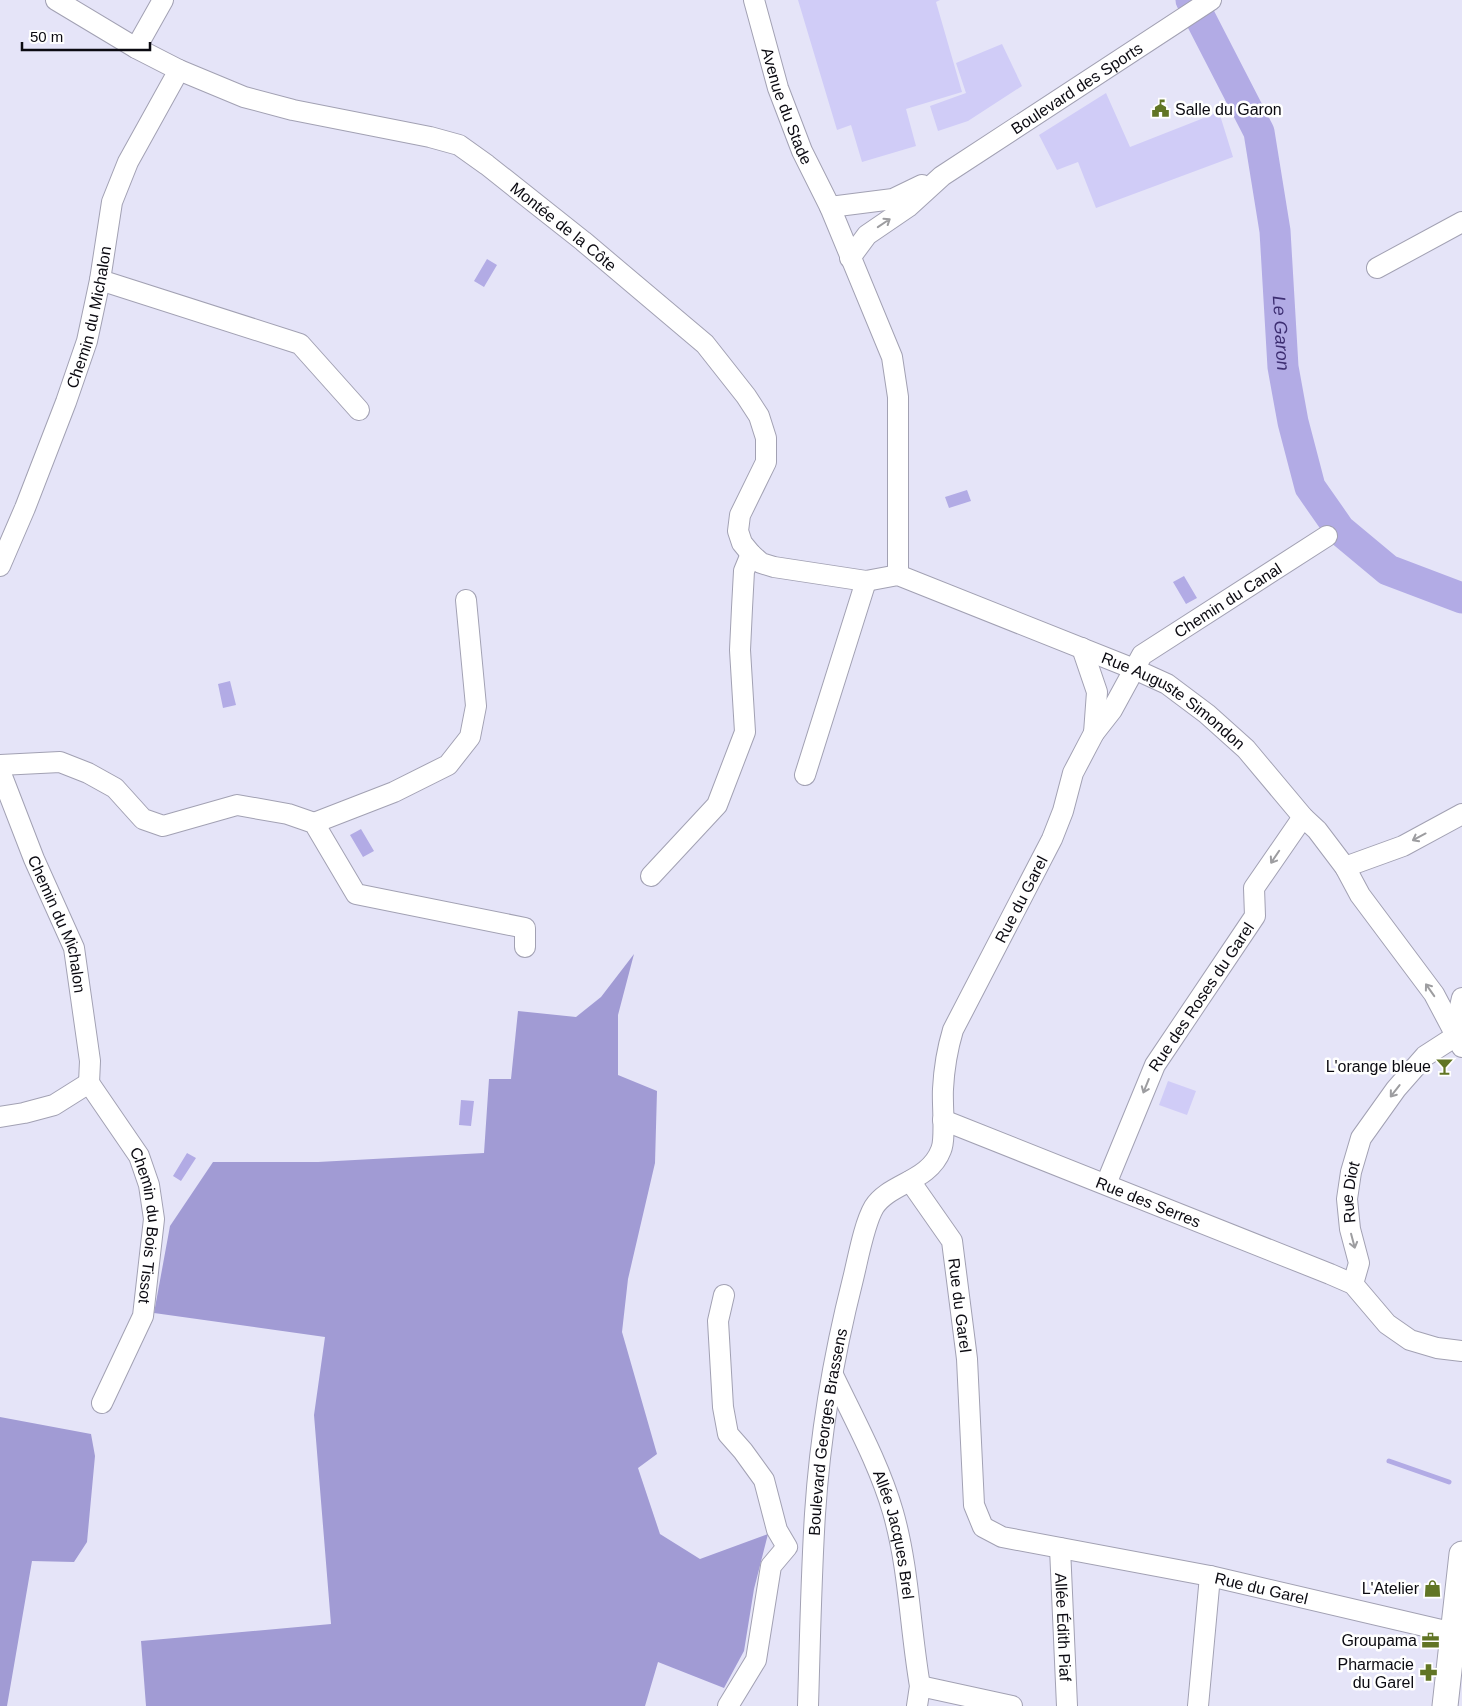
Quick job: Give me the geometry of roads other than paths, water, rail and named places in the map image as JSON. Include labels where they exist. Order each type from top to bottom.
[{"type":"street","name":"Montée de la Côte","points":[[56,0],[136,48],[179,70],[244,97],[293,110],[430,137],[459,145],[583,241],[698,337],[746,396],[759,416],[766,438],[766,462],[740,516],[738,530],[742,543],[750,554]]},
{"type":"street","points":[[136,48],[163,0]]},
{"type":"street","name":"Avenue du Stade","points":[[754,0],[778,88],[802,151],[830,207],[892,357],[898,397],[898,574]]},
{"type":"street","name":"Boulevard des Sports","points":[[830,207],[893,199],[942,176],[1211,0]]},
{"type":"street","name":"Chemin du Michalon","points":[[0,566],[25,508],[66,402],[87,341],[100,280],[112,202],[128,162],[179,70]]},
{"type":"street","name":"Boulevard des Sports","points":[[850,258],[867,235],[908,207],[942,176]]},
{"type":"street","points":[[1376,268],[1462,222]]},
{"type":"street","points":[[100,280],[300,344],[359,410]]},
{"type":"street","name":"Chemin du Canal","points":[[1134,669],[1142,655],[1327,536]]},
{"type":"street","points":[[651,876],[717,805],[745,732],[740,650],[744,571],[750,554],[761,563],[774,567],[866,581],[898,574]]},
{"type":"street","name":"Rue Auguste Simondon","points":[[898,574],[1168,684],[1207,714],[1246,749],[1303,817],[1317,830],[1345,867],[1360,895],[1434,994],[1459,1035]]},
{"type":"street","points":[[805,774],[866,581]]},
{"type":"street","points":[[0,764],[60,762],[88,773],[115,788],[143,818],[163,826],[236,805],[288,814],[314,823],[394,792],[448,766],[470,737],[476,706],[466,600]]},
{"type":"street","points":[[1082,648],[1098,692],[1094,733]]},
{"type":"street","points":[[1098,692],[1114,672],[1134,669]]},
{"type":"street","name":"Rue du Garel","points":[[1134,669],[1112,710],[1094,733],[1073,773],[1063,811],[1052,839],[953,1030],[944,1072],[942,1147],[934,1164],[910,1181],[952,1241],[967,1359],[974,1505],[983,1527],[1002,1537],[1210,1576],[1454,1633]]},
{"type":"street","name":"Chemin du Michalon","points":[[0,771],[34,859],[74,948],[90,1061],[89,1083]]},
{"type":"street","points":[[1345,867],[1403,846],[1462,814]]},
{"type":"street","name":"Rue des Roses du Garel","points":[[1106,1184],[1155,1065],[1255,916],[1254,888],[1303,817]]},
{"type":"street","points":[[314,823],[356,894],[525,928],[525,947]]},
{"type":"street","points":[[1459,1035],[1462,998]]},
{"type":"street","name":"Rue Diot","points":[[1354,1284],[1359,1264],[1350,1229],[1347,1199],[1351,1172],[1362,1138],[1396,1089],[1425,1056],[1459,1035]]},
{"type":"street","points":[[0,1117],[54,1105],[89,1083]]},
{"type":"street","name":"Chemin du Bois Tissot","points":[[89,1083],[139,1156],[149,1185],[154,1220],[143,1316],[102,1402]]},
{"type":"street","name":"Rue des Serres","points":[[943,1120],[1354,1284]]},
{"type":"street","name":"Boulevard Georges Brassens","points":[[808,1706],[816,1504],[840,1330],[874,1206],[886,1195],[910,1181]]},
{"type":"street","points":[[1354,1284],[1387,1324],[1410,1340],[1437,1348],[1462,1351]]},
{"type":"street","points":[[724,1295],[718,1321],[723,1407],[728,1434],[764,1480],[777,1530],[787,1547],[814,1552]]},
{"type":"street","name":"Allée Jacques Brel","points":[[833,1375],[877,1467],[893,1512],[904,1566],[920,1686],[917,1706]]},
{"type":"street","points":[[728,1706],[756,1660],[771,1566],[787,1547]]},
{"type":"street","name":"Allée Édith Piaf","points":[[1060,1548],[1067,1706]]},
{"type":"street","points":[[1445,1706],[1460,1589],[1462,1554]]},
{"type":"street","points":[[1198,1706],[1210,1576]]},
{"type":"street","points":[[920,1686],[1012,1706]]},
{"type":"waterway","name":"Le Garon","points":[[1191,0],[1259,132],[1275,231],[1283,367],[1293,422],[1310,487],[1340,530],[1388,570],[1462,598]]},
{"type":"waterway","points":[[1389,1461],[1449,1482]]},
{"type":"place","name":"Salle du Garon","points":[[1161,109]]},
{"type":"place","name":"L'orange bleue","points":[[1445,1066]]},
{"type":"place","name":"L'Atelier","points":[[1433,1588]]},
{"type":"place","name":"Groupama","points":[[1431,1640]]},
{"type":"place","name":"Pharmacie du Garel","points":[[1428,1673]]}]
